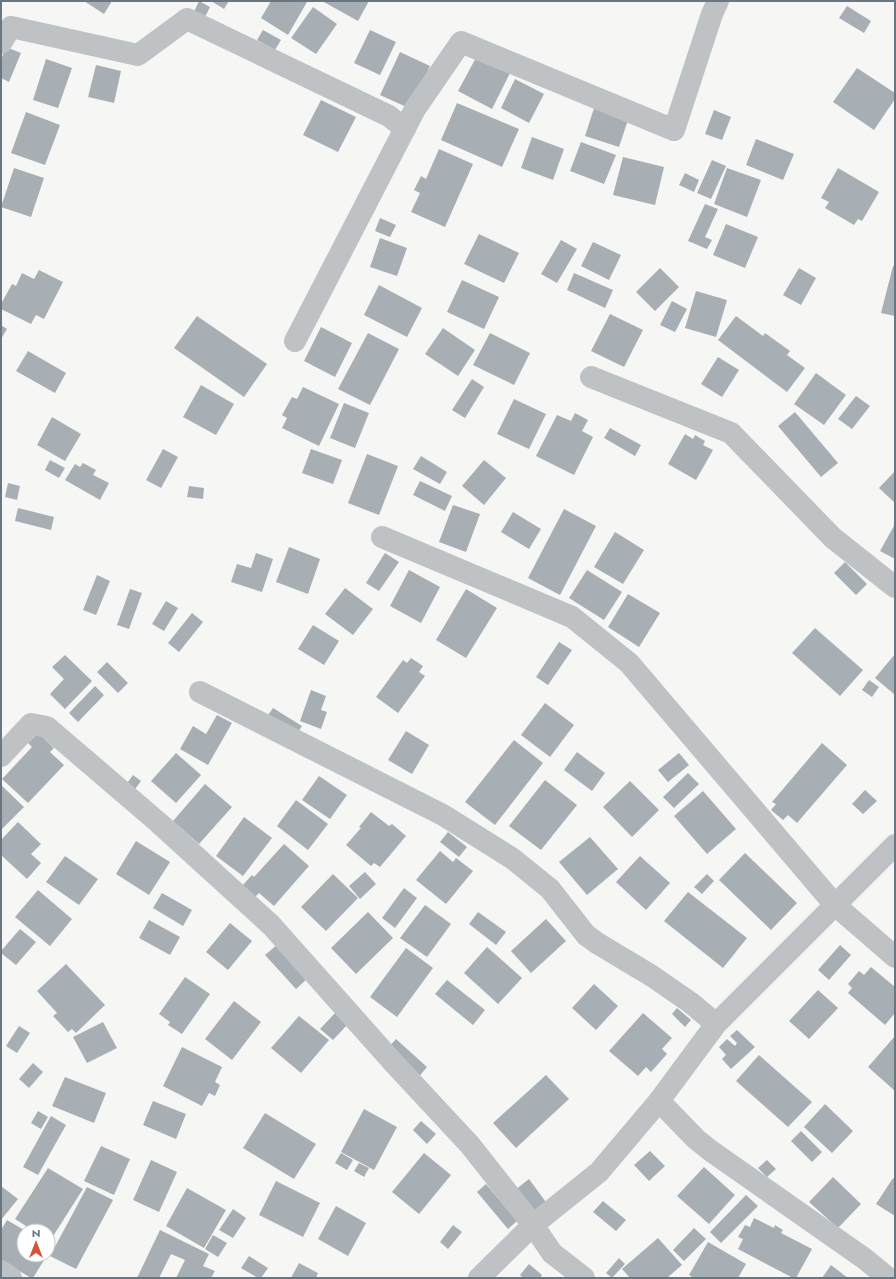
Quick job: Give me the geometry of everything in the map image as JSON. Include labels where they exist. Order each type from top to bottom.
[{"type":"street","points":[[295,341],[415,109],[461,42],[674,130],[712,14],[718,1]]},
{"type":"street","points":[[1,43],[11,27],[138,55],[187,19],[389,116],[405,129]]},
{"type":"street","points":[[591,377],[731,433],[833,538],[895,587]]},
{"type":"street","points":[[382,537],[572,617],[584,626],[629,663],[835,905],[895,957]]},
{"type":"street","points":[[200,692],[442,815],[513,859],[550,889],[586,935],[658,980],[716,1024]]},
{"type":"street","points":[[1,756],[31,724],[47,727],[159,823],[271,925],[391,1060],[470,1145],[533,1225],[552,1253],[584,1278]]},
{"type":"street","points":[[479,1278],[533,1225],[599,1172],[659,1101],[716,1024],[895,845]]},
{"type":"street","points":[[659,1101],[696,1139],[711,1151],[865,1259],[888,1278]]},
{"type":"street","points":[[1,1271],[10,1278]]},
{"type":"building","points":[[84,1],[112,1],[104,14]]},
{"type":"building","points":[[199,1],[210,7],[204,19],[193,14]]},
{"type":"building","points":[[211,1],[229,1],[224,9]]},
{"type":"building","points":[[271,1],[307,2],[288,35],[261,18]]},
{"type":"building","points":[[322,1],[369,1],[358,21]]},
{"type":"building","points":[[847,6],[871,21],[864,33],[839,18]]},
{"type":"building","points":[[313,7],[337,24],[316,54],[291,38]]},
{"type":"building","points":[[263,30],[281,40],[275,50],[257,40]]},
{"type":"building","points":[[370,30],[396,42],[380,75],[354,63]]},
{"type":"building","points":[[6,47],[21,53],[9,82],[1,78],[1,60]]},
{"type":"building","points":[[400,52],[430,66],[411,109],[380,95]]},
{"type":"building","points":[[478,54],[511,71],[492,109],[458,91]]},
{"type":"building","points":[[46,59],[72,68],[58,108],[33,100]]},
{"type":"building","points":[[96,65],[121,71],[114,103],[88,97]]},
{"type":"building","points":[[857,68],[895,93],[895,99],[874,130],[833,102]]},
{"type":"building","points":[[515,79],[544,94],[529,123],[501,108]]},
{"type":"building","points":[[321,100],[356,117],[338,152],[303,135]]},
{"type":"building","points":[[457,103],[519,129],[502,167],[441,140]]},
{"type":"building","points":[[595,105],[629,117],[619,147],[585,136]]},
{"type":"building","points":[[714,110],[731,117],[722,140],[705,134]]},
{"type":"building","points":[[26,112],[60,125],[45,165],[11,153]]},
{"type":"building","points":[[532,137],[564,149],[553,180],[521,168]]},
{"type":"building","points":[[756,139],[794,154],[783,180],[746,165]]},
{"type":"building","points":[[581,142],[616,155],[604,184],[570,171]]},
{"type":"building","points":[[439,149],[473,164],[445,227],[411,212],[420,193],[414,190],[421,176],[426,179]]},
{"type":"building","points":[[623,157],[664,167],[655,205],[613,195]]},
{"type":"building","points":[[712,160],[726,166],[711,199],[697,193]]},
{"type":"building","points":[[14,168],[44,178],[31,217],[1,207]]},
{"type":"building","points":[[727,168],[761,180],[747,217],[714,204]]},
{"type":"building","points":[[838,168],[879,192],[862,221],[858,219],[854,225],[825,208],[829,202],[821,198]]},
{"type":"building","points":[[685,173],[699,180],[694,192],[679,185]]},
{"type":"building","points":[[705,204],[718,209],[705,237],[712,240],[707,249],[688,241]]},
{"type":"building","points":[[380,218],[396,225],[390,237],[375,231]]},
{"type":"building","points":[[726,224],[758,237],[745,268],[713,255]]},
{"type":"building","points":[[479,234],[519,253],[504,283],[464,264]]},
{"type":"building","points":[[380,238],[407,248],[397,276],[370,267]]},
{"type":"building","points":[[561,240],[577,249],[557,283],[541,274]]},
{"type":"building","points":[[593,242],[621,255],[609,280],[581,266]]},
{"type":"building","points":[[893,266],[895,266],[895,316],[881,313]]},
{"type":"building","points":[[660,268],[679,287],[655,311],[636,292]]},
{"type":"building","points":[[799,268],[816,278],[801,305],[783,295]]},
{"type":"building","points":[[39,270],[63,282],[44,319],[36,315],[31,324],[1,309],[1,304],[12,284],[16,286],[22,273],[34,279]]},
{"type":"building","points":[[574,273],[613,290],[605,308],[567,290]]},
{"type":"building","points":[[462,280],[499,297],[484,329],[447,312]]},
{"type":"building","points":[[379,285],[422,308],[407,337],[364,315]]},
{"type":"building","points":[[696,291],[727,300],[716,337],[685,328]]},
{"type":"building","points":[[672,301],[687,309],[675,332],[660,325]]},
{"type":"building","points":[[610,314],[643,330],[624,367],[591,351]]},
{"type":"building","points":[[197,316],[267,364],[244,397],[174,348]]},
{"type":"building","points":[[736,316],[763,336],[765,333],[790,351],[787,355],[805,368],[787,392],[718,340]]},
{"type":"building","points":[[1,325],[7,329],[1,339]]},
{"type":"building","points":[[321,327],[352,343],[335,377],[304,361]]},
{"type":"building","points":[[443,328],[475,350],[458,376],[425,354]]},
{"type":"building","points":[[368,333],[399,349],[370,405],[338,389]]},
{"type":"building","points":[[490,333],[530,353],[514,385],[473,365]]},
{"type":"building","points":[[28,351],[66,373],[55,393],[16,371]]},
{"type":"building","points":[[718,357],[739,370],[722,397],[701,384]]},
{"type":"building","points":[[816,373],[846,395],[824,425],[794,404]]},
{"type":"building","points":[[472,379],[484,387],[465,418],[452,410]]},
{"type":"building","points":[[201,385],[234,404],[216,435],[183,417]]},
{"type":"building","points":[[303,387],[339,404],[319,446],[282,428],[287,418],[282,415],[292,397],[297,399]]},
{"type":"building","points":[[856,396],[870,406],[852,429],[838,419]]},
{"type":"building","points":[[514,399],[546,414],[529,449],[497,434]]},
{"type":"building","points":[[344,403],[369,413],[355,448],[330,438]]},
{"type":"building","points":[[795,412],[838,463],[821,477],[778,426]]},
{"type":"building","points":[[575,413],[588,420],[582,431],[593,437],[574,475],[536,456],[557,415],[571,421]]},
{"type":"building","points":[[52,417],[81,434],[65,461],[37,445]]},
{"type":"building","points":[[610,428],[641,445],[635,456],[604,438]]},
{"type":"building","points":[[685,434],[693,439],[695,435],[705,441],[703,445],[713,450],[696,480],[668,464]]},
{"type":"building","points":[[163,449],[178,457],[161,488],[146,480]]},
{"type":"building","points":[[311,449],[342,460],[333,484],[302,473]]},
{"type":"building","points":[[367,454],[398,466],[379,515],[348,503]]},
{"type":"building","points":[[421,456],[447,472],[440,484],[413,469]]},
{"type":"building","points":[[50,460],[65,468],[59,478],[45,470]]},
{"type":"building","points":[[484,460],[506,478],[484,505],[462,486]]},
{"type":"building","points":[[83,463],[96,470],[93,475],[109,483],[100,500],[65,480],[75,464],[80,467]]},
{"type":"building","points":[[895,471],[895,503],[879,488]]},
{"type":"building","points":[[420,481],[452,496],[445,511],[413,495]]},
{"type":"building","points":[[8,483],[20,486],[17,500],[5,497]]},
{"type":"building","points":[[189,486],[204,488],[203,499],[187,497]]},
{"type":"building","points":[[453,505],[480,514],[466,552],[439,542]]},
{"type":"building","points":[[18,508],[54,517],[51,530],[15,521]]},
{"type":"building","points":[[564,509],[596,526],[560,595],[528,578]]},
{"type":"building","points":[[513,512],[541,529],[529,549],[501,532]]},
{"type":"building","points":[[895,524],[895,559],[880,551]]},
{"type":"building","points":[[615,532],[644,550],[623,584],[594,567]]},
{"type":"building","points":[[289,547],[320,559],[308,594],[276,582]]},
{"type":"building","points":[[256,553],[273,559],[262,592],[231,582],[237,564],[251,568]]},
{"type":"building","points":[[385,553],[399,562],[379,591],[366,583]]},
{"type":"building","points":[[845,562],[867,584],[856,595],[834,573]]},
{"type":"building","points":[[409,570],[440,587],[421,623],[390,606]]},
{"type":"building","points":[[587,570],[622,592],[604,620],[569,598]]},
{"type":"building","points":[[97,575],[110,581],[96,615],[83,610]]},
{"type":"building","points":[[345,588],[373,609],[353,635],[325,614]]},
{"type":"building","points":[[130,589],[142,593],[129,629],[117,625]]},
{"type":"building","points":[[466,589],[497,608],[466,658],[436,640]]},
{"type":"building","points":[[628,594],[660,613],[639,647],[608,627]]},
{"type":"building","points":[[166,601],[178,608],[164,631],[152,624]]},
{"type":"building","points":[[192,613],[203,622],[179,652],[168,643]]},
{"type":"building","points":[[313,625],[339,641],[324,665],[298,649]]},
{"type":"building","points":[[815,628],[863,670],[840,696],[792,653]]},
{"type":"building","points":[[559,642],[572,650],[548,685],[536,677]]},
{"type":"building","points":[[895,654],[895,695],[875,678]]},
{"type":"building","points":[[65,655],[92,681],[65,709],[50,694],[64,679],[52,667]]},
{"type":"building","points":[[411,658],[423,666],[419,672],[425,676],[398,713],[376,697],[403,660],[407,663]]},
{"type":"building","points":[[107,662],[128,683],[118,693],[97,672]]},
{"type":"building","points":[[869,680],[879,687],[872,697],[862,690]]},
{"type":"building","points":[[95,686],[104,695],[78,722],[69,713]]},
{"type":"building","points":[[311,690],[326,696],[321,710],[327,712],[321,729],[300,721]]},
{"type":"building","points":[[545,703],[574,725],[550,757],[521,735]]},
{"type":"building","points":[[273,708],[302,726],[295,737],[266,718]]},
{"type":"building","points":[[217,715],[232,723],[208,765],[180,749],[193,726],[206,734]]},
{"type":"building","points":[[406,731],[429,745],[412,774],[388,760]]},
{"type":"building","points":[[38,733],[54,748],[50,752],[64,765],[28,803],[2,779],[32,747],[28,743]]},
{"type":"building","points":[[514,740],[543,763],[495,825],[465,802]]},
{"type":"building","points":[[822,743],[847,765],[797,823],[788,815],[783,820],[771,810],[776,804],[772,802]]},
{"type":"building","points":[[577,752],[605,773],[592,791],[564,770]]},
{"type":"building","points":[[176,753],[201,775],[176,803],[151,781]]},
{"type":"building","points":[[679,753],[689,765],[668,782],[658,770]]},
{"type":"building","points":[[688,773],[699,784],[674,808],[663,797]]},
{"type":"building","points":[[133,775],[141,781],[133,792],[125,786]]},
{"type":"building","points":[[319,776],[347,795],[330,819],[302,800]]},
{"type":"building","points":[[545,780],[577,805],[541,850],[509,826]]},
{"type":"building","points":[[630,781],[659,810],[632,837],[603,807]]},
{"type":"building","points":[[205,784],[232,807],[199,844],[173,821]]},
{"type":"building","points":[[1,785],[24,807],[1,830]]},
{"type":"building","points":[[865,790],[877,801],[863,814],[852,804]]},
{"type":"building","points":[[703,791],[736,829],[707,854],[674,816]]},
{"type":"building","points":[[296,800],[328,824],[308,850],[277,826]]},
{"type":"building","points":[[371,812],[389,826],[392,824],[406,836],[380,867],[374,863],[371,866],[346,845],[361,828],[359,827]]},
{"type":"building","points":[[244,817],[272,838],[243,876],[216,856]]},
{"type":"building","points":[[18,822],[41,844],[31,854],[41,863],[27,879],[1,855],[1,840]]},
{"type":"building","points":[[448,832],[467,847],[459,857],[440,842]]},
{"type":"building","points":[[590,837],[618,869],[587,895],[559,862]]},
{"type":"building","points":[[136,841],[170,862],[149,895],[116,874]]},
{"type":"building","points":[[284,844],[309,866],[274,906],[259,893],[255,897],[242,886],[252,875],[254,877]]},
{"type":"building","points":[[440,851],[453,862],[456,858],[473,871],[446,904],[416,880]]},
{"type":"building","points":[[745,853],[797,903],[771,930],[719,880]]},
{"type":"building","points":[[65,856],[98,879],[79,905],[46,882]]},
{"type":"building","points":[[640,856],[670,883],[646,910],[616,882]]},
{"type":"building","points":[[365,872],[376,884],[360,899],[349,886]]},
{"type":"building","points":[[333,874],[358,898],[326,931],[301,907]]},
{"type":"building","points":[[707,874],[714,881],[702,894],[694,887]]},
{"type":"building","points":[[404,888],[417,898],[395,928],[382,918]]},
{"type":"building","points":[[38,890],[72,919],[50,946],[15,917]]},
{"type":"building","points":[[688,892],[747,938],[723,968],[664,921]]},
{"type":"building","points":[[162,893],[192,910],[183,926],[153,908]]},
{"type":"building","points":[[425,905],[451,924],[427,957],[400,938]]},
{"type":"building","points":[[368,912],[393,938],[356,974],[331,948]]},
{"type":"building","points":[[478,912],[506,932],[496,945],[469,924]]},
{"type":"building","points":[[546,919],[566,941],[531,973],[511,951]]},
{"type":"building","points":[[149,920],[180,937],[170,955],[139,938]]},
{"type":"building","points":[[230,923],[252,941],[228,970],[206,952]]},
{"type":"building","points":[[20,929],[36,942],[16,965],[1,953],[1,951]]},
{"type":"building","points":[[278,944],[308,978],[296,989],[265,955]]},
{"type":"building","points":[[840,945],[851,955],[829,980],[818,970]]},
{"type":"building","points":[[487,947],[522,978],[498,1004],[464,973]]},
{"type":"building","points":[[406,948],[433,968],[397,1017],[370,997]]},
{"type":"building","points":[[66,964],[105,1005],[76,1033],[72,1029],[68,1032],[53,1016],[57,1013],[37,991]]},
{"type":"building","points":[[871,967],[895,987],[895,1013],[885,1025],[848,993],[852,988],[848,984],[859,971],[864,975]]},
{"type":"building","points":[[185,977],[210,994],[182,1034],[168,1025],[170,1022],[159,1014]]},
{"type":"building","points":[[447,980],[485,1010],[473,1025],[435,994]]},
{"type":"building","points":[[594,984],[618,1006],[596,1030],[572,1008]]},
{"type":"building","points":[[818,990],[838,1008],[809,1039],[789,1021]]},
{"type":"building","points":[[234,1001],[261,1022],[232,1060],[205,1039]]},
{"type":"building","points":[[677,1008],[691,1020],[685,1027],[672,1014]]},
{"type":"building","points":[[335,1013],[347,1025],[333,1040],[320,1029]]},
{"type":"building","points":[[643,1013],[672,1038],[662,1049],[667,1054],[651,1072],[646,1067],[638,1076],[609,1051]]},
{"type":"building","points":[[299,1016],[329,1040],[301,1073],[271,1048]]},
{"type":"building","points":[[103,1022],[117,1048],[87,1063],[73,1037]]},
{"type":"building","points":[[19,1026],[30,1033],[17,1053],[6,1046]]},
{"type":"building","points":[[737,1030],[755,1047],[731,1069],[722,1059],[726,1055],[719,1047],[727,1039],[735,1046],[737,1043],[730,1036]]},
{"type":"building","points":[[895,1036],[895,1091],[868,1067]]},
{"type":"building","points":[[396,1039],[427,1067],[417,1079],[386,1050]]},
{"type":"building","points":[[182,1047],[222,1067],[215,1082],[220,1085],[215,1096],[209,1093],[202,1106],[163,1086]]},
{"type":"building","points":[[759,1055],[812,1102],[788,1127],[736,1081]]},
{"type":"building","points":[[33,1063],[43,1072],[29,1088],[19,1079]]},
{"type":"building","points":[[546,1075],[569,1099],[516,1148],[493,1123]]},
{"type":"building","points":[[65,1077],[106,1093],[94,1123],[52,1106]]},
{"type":"building","points":[[153,1101],[186,1114],[176,1139],[143,1125]]},
{"type":"building","points":[[825,1104],[853,1131],[832,1153],[804,1127]]},
{"type":"building","points":[[364,1109],[397,1127],[374,1170],[341,1152]]},
{"type":"building","points":[[38,1111],[48,1117],[41,1129],[31,1123]]},
{"type":"building","points":[[265,1113],[316,1144],[294,1179],[243,1148]]},
{"type":"building","points":[[51,1116],[66,1125],[38,1175],[23,1167]]},
{"type":"building","points":[[421,1121],[436,1134],[427,1144],[413,1130]]},
{"type":"building","points":[[801,1131],[822,1152],[812,1162],[791,1141]]},
{"type":"building","points":[[101,1146],[130,1159],[114,1195],[84,1181]]},
{"type":"building","points":[[650,1151],[665,1166],[649,1181],[634,1165]]},
{"type":"building","points":[[341,1153],[353,1160],[347,1170],[335,1163]]},
{"type":"building","points":[[424,1153],[451,1175],[419,1214],[392,1192]]},
{"type":"building","points":[[151,1160],[177,1172],[159,1212],[133,1200]]},
{"type":"building","points":[[767,1160],[776,1169],[767,1177],[758,1168]]},
{"type":"building","points":[[359,1163],[369,1168],[364,1177],[354,1171]]},
{"type":"building","points":[[704,1167],[735,1195],[709,1224],[677,1196]]},
{"type":"building","points":[[48,1168],[83,1189],[56,1232],[56,1223],[21,1223],[15,1219]]},
{"type":"building","points":[[833,1177],[861,1204],[838,1228],[809,1202]]},
{"type":"building","points":[[893,1178],[895,1179],[895,1216],[876,1204]]},
{"type":"building","points":[[529,1179],[548,1205],[534,1215],[515,1190]]},
{"type":"building","points":[[276,1181],[320,1203],[303,1237],[259,1215]]},
{"type":"building","points":[[486,1184],[517,1221],[508,1229],[477,1192]]},
{"type":"building","points":[[1,1186],[18,1199],[1,1220]]},
{"type":"building","points":[[87,1187],[113,1200],[76,1269],[56,1259],[56,1245]]},
{"type":"building","points":[[187,1188],[226,1210],[204,1248],[166,1226]]},
{"type":"building","points":[[746,1195],[758,1206],[721,1243],[710,1232]]},
{"type":"building","points":[[603,1201],[626,1220],[616,1231],[593,1212]]},
{"type":"building","points":[[336,1206],[366,1223],[348,1256],[318,1239]]},
{"type":"building","points":[[233,1209],[246,1218],[233,1238],[219,1230]]},
{"type":"building","points":[[754,1218],[774,1228],[775,1225],[783,1230],[781,1233],[812,1249],[796,1278],[793,1278],[738,1249],[743,1239],[738,1237],[745,1225],[750,1227]]},
{"type":"building","points":[[7,1220],[16,1225],[16,1263],[42,1263],[33,1278],[1,1260],[1,1230]]},
{"type":"building","points":[[453,1225],[462,1232],[448,1249],[440,1242]]},
{"type":"building","points":[[694,1228],[706,1239],[684,1261],[673,1250]]},
{"type":"building","points":[[160,1230],[209,1254],[203,1266],[215,1271],[211,1278],[176,1278],[185,1260],[171,1254],[159,1278],[137,1278]]},
{"type":"building","points":[[213,1235],[227,1243],[218,1257],[205,1249]]},
{"type":"building","points":[[658,1238],[682,1265],[667,1278],[630,1278],[622,1269]]},
{"type":"building","points":[[708,1242],[746,1264],[738,1278],[694,1278],[689,1275]]},
{"type":"building","points":[[249,1256],[268,1268],[261,1278],[258,1278],[241,1268]]},
{"type":"building","points":[[619,1258],[625,1264],[612,1278],[606,1273]]},
{"type":"building","points":[[299,1263],[318,1273],[316,1278],[291,1278]]},
{"type":"building","points":[[529,1264],[542,1275],[540,1278],[523,1278],[520,1275]]},
{"type":"building","points":[[831,1265],[848,1278],[822,1278]]}]
